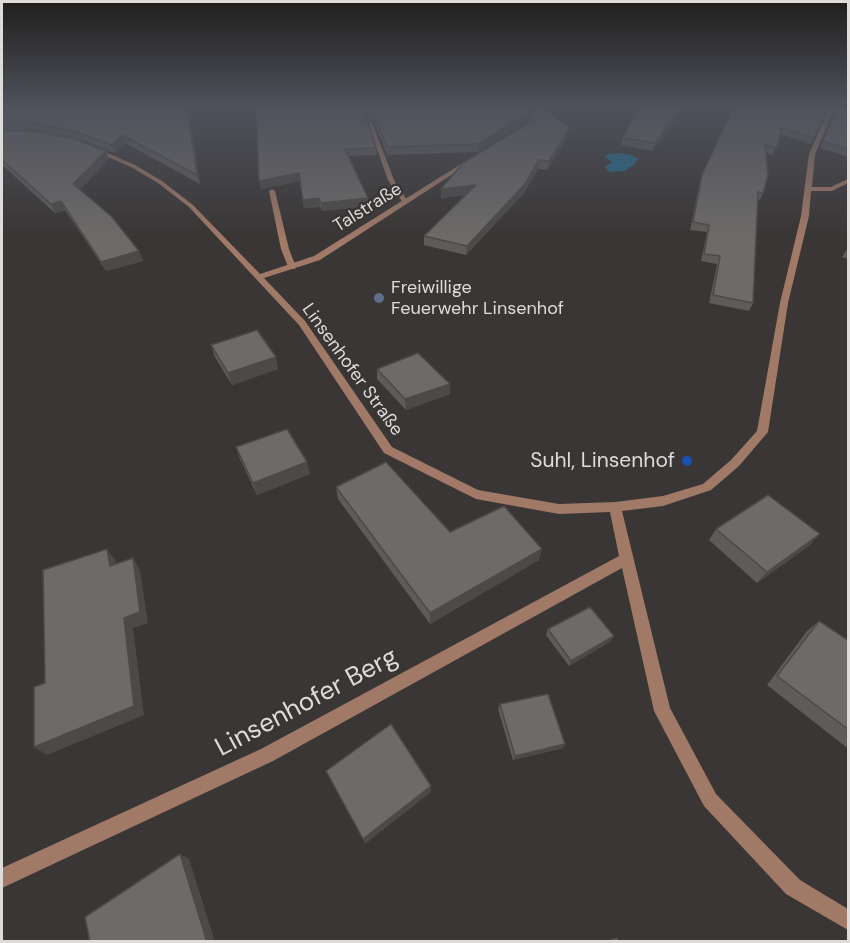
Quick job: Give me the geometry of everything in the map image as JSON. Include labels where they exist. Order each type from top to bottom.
[{"type":"street","name":"Linsenhofer Straße","points":[[97,150],[120,159],[160,182],[191,206],[302,323],[388,450],[476,494],[559,509],[615,507],[663,501],[707,487],[735,464],[762,432],[784,303],[805,216],[814,150]]},
{"type":"street","points":[[380,150],[391,180],[405,202]]},
{"type":"street","name":"Talstraße","points":[[258,277],[317,258],[476,158]]},
{"type":"street","points":[[808,189],[832,189],[849,181]]},
{"type":"street","points":[[272,191],[285,249],[292,267]]},
{"type":"street","points":[[615,507],[662,711],[710,800],[793,887],[849,920]]},
{"type":"street","name":"Linsenhofer Berg","points":[[2,878],[267,755],[628,558]]},
{"type":"water","points":[[618,153],[638,158],[634,165],[624,171],[610,172],[605,167],[612,162],[605,157],[608,154]]},
{"type":"building","points":[[2,150],[106,151],[73,184],[111,216],[139,251],[101,262],[61,201],[51,204],[2,160]]},
{"type":"building","points":[[150,150],[193,150],[197,175]]},
{"type":"building","points":[[258,150],[345,150],[368,198],[321,203],[319,198],[303,200],[299,173],[259,181]]},
{"type":"building","points":[[484,150],[556,150],[549,161],[539,160],[525,184],[467,246],[424,236],[476,185],[441,189],[463,163]]},
{"type":"building","points":[[714,150],[766,150],[768,175],[763,193],[758,192],[753,303],[713,295],[720,256],[704,254],[709,225],[693,222],[702,175]]},
{"type":"building","points":[[257,330],[276,357],[228,373],[211,345]]},
{"type":"building","points":[[418,353],[450,384],[405,399],[377,369]]},
{"type":"building","points":[[287,429],[307,462],[253,483],[236,447]]},
{"type":"building","points":[[386,462],[450,532],[504,506],[542,549],[430,613],[336,487]]},
{"type":"building","points":[[768,495],[820,534],[767,572],[716,529]]},
{"type":"building","points":[[107,549],[110,566],[133,558],[140,612],[124,618],[134,706],[34,747],[34,687],[45,683],[43,570]]},
{"type":"building","points":[[590,607],[614,636],[571,661],[548,629]]},
{"type":"building","points":[[819,621],[849,641],[849,730],[777,676]]},
{"type":"building","points":[[548,694],[565,744],[515,756],[500,704]]},
{"type":"building","points":[[391,724],[431,786],[363,839],[326,771]]},
{"type":"building","points":[[180,854],[207,942],[90,942],[85,917]]},
{"type":"place","name":"Freiwillige Feuerwehr Linsenhof","points":[[379,298]]},
{"type":"place","name":"Suhl, Linsenhof","points":[[687,461]]}]
